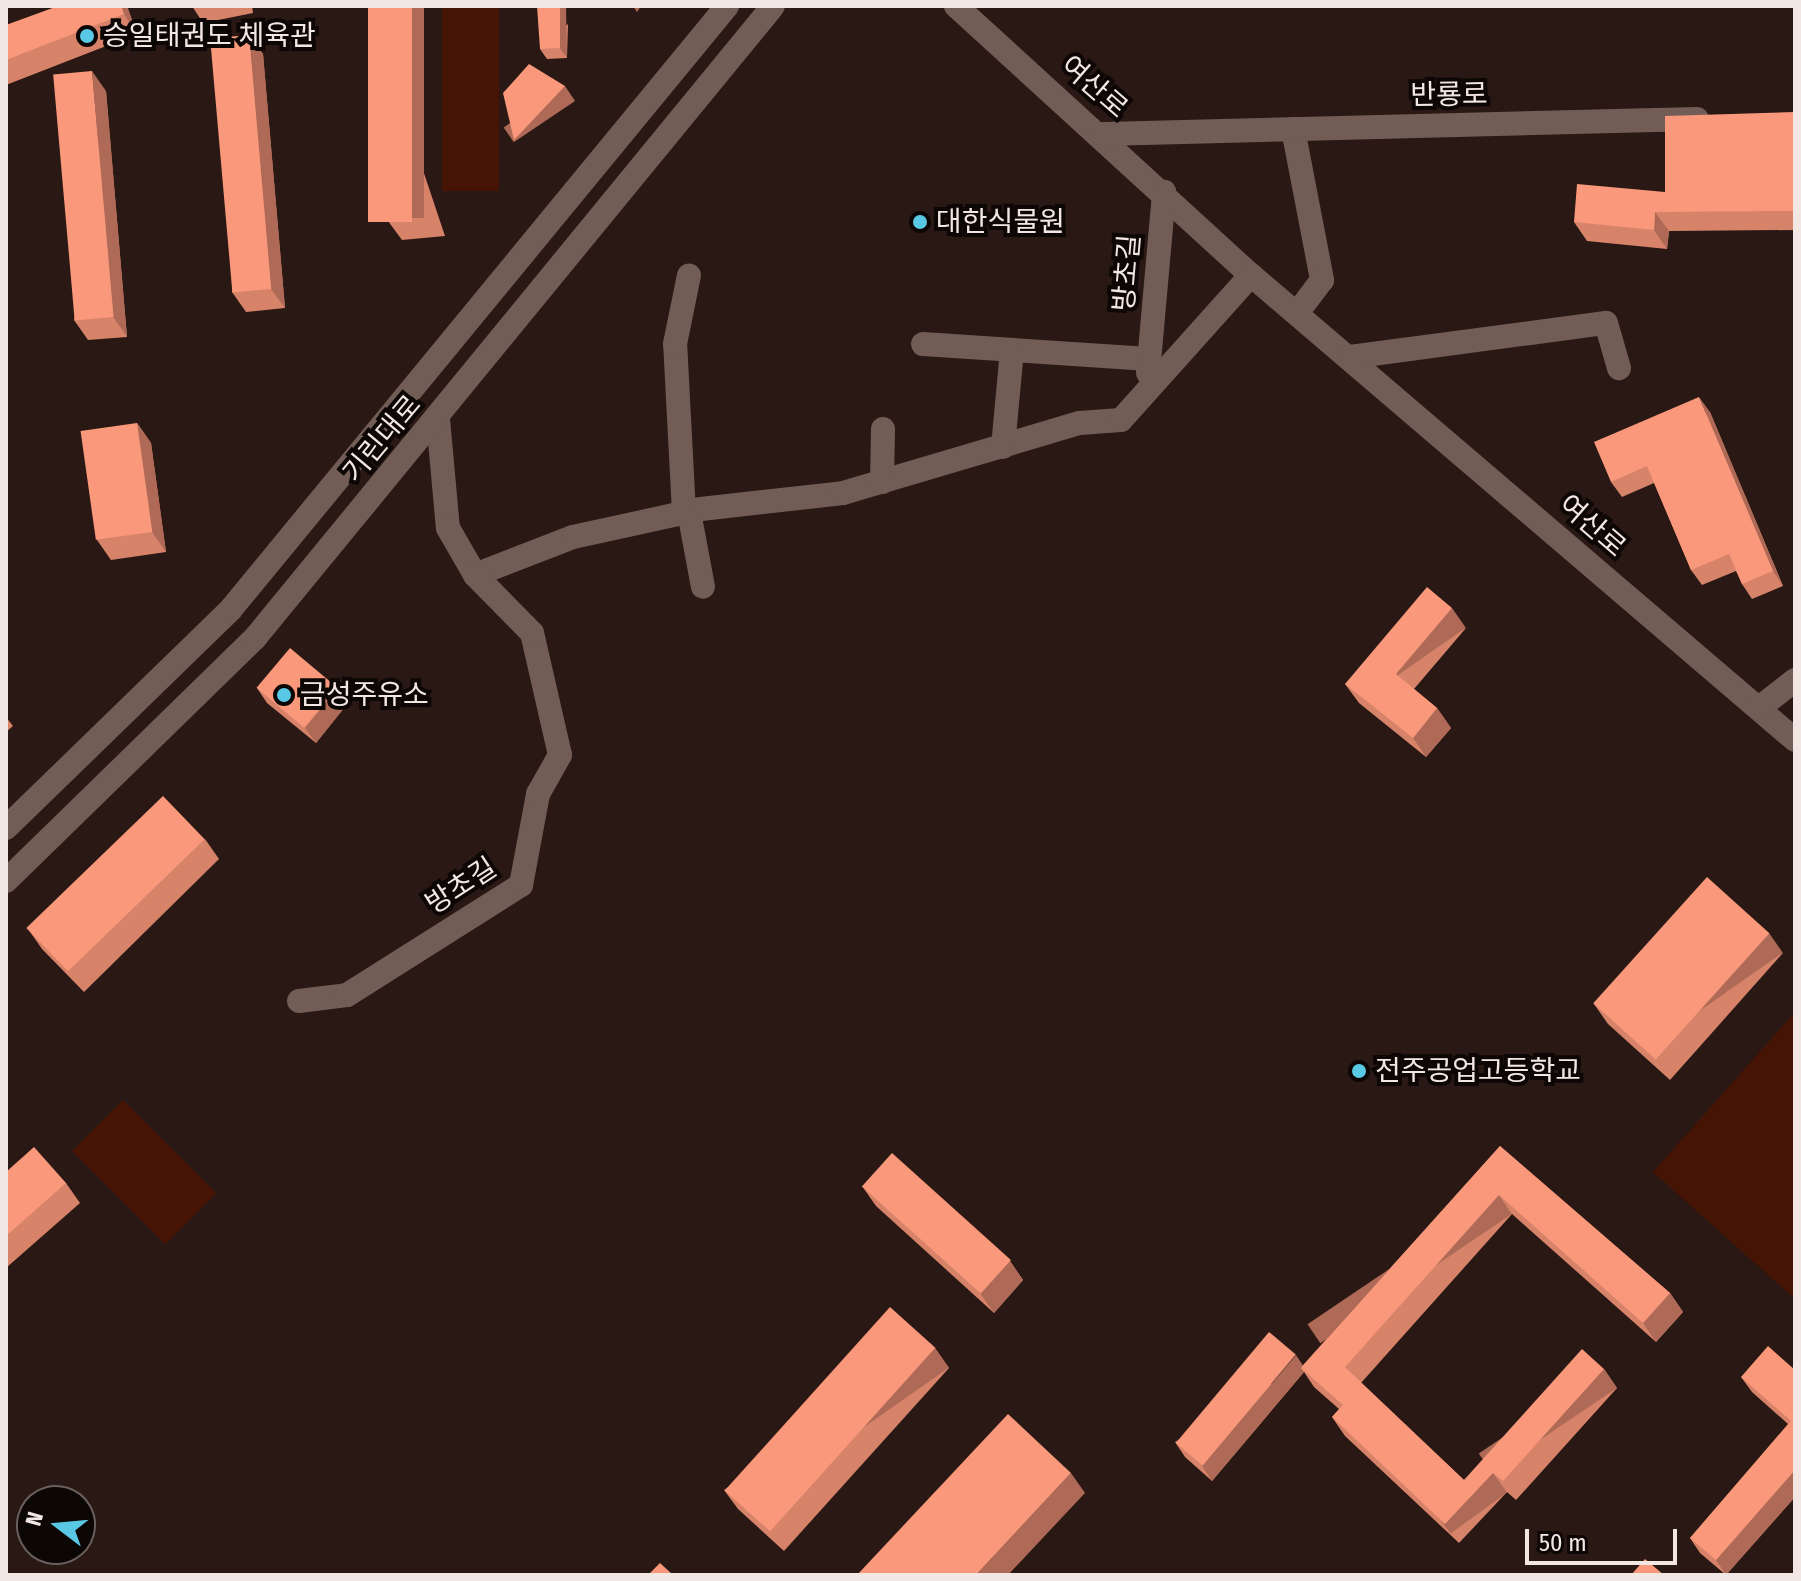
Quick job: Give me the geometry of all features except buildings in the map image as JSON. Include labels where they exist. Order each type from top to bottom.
[{"type":"street","name":"기린대로","points":[[6,828],[231,609],[727,6]]},
{"type":"street","name":"기린대로","points":[[6,881],[255,638],[438,419],[773,6]]},
{"type":"street","name":"여산로","points":[[956,6],[1104,134],[1251,275],[1299,310],[1795,740]]},
{"type":"street","name":"반룡로","points":[[1104,134],[1717,119]]},
{"type":"street","points":[[1293,129],[1322,280],[1299,310]]},
{"type":"street","name":"방초길","points":[[1147,391],[1164,192]]},
{"type":"street","points":[[689,275],[675,344],[686,512],[703,587]]},
{"type":"street","points":[[475,575],[573,537],[686,512],[882,482],[1080,423],[1121,420],[1251,275]]},
{"type":"street","points":[[1350,357],[1606,323],[1619,368]]},
{"type":"street","points":[[923,344],[1149,359]]},
{"type":"street","points":[[1003,447],[1012,350]]},
{"type":"street","name":"방초길","points":[[299,1001],[347,995],[521,885],[538,794],[560,755],[532,633],[475,575],[448,528],[438,419]]},
{"type":"street","points":[[882,482],[883,429]]},
{"type":"street","points":[[1759,708],[1795,680]]},
{"type":"shaded area","points":[[442,6],[499,6],[499,191],[442,191]]},
{"type":"shaded area","points":[[1795,1012],[1795,1299],[1653,1172]]},
{"type":"shaded area","points":[[123,1100],[216,1193],[165,1244],[72,1151]]},
{"type":"place","name":"승일태권도 체육관","points":[[87,36]]},
{"type":"place","name":"대한식물원","points":[[920,222]]},
{"type":"place","name":"금성주유소","points":[[284,695]]},
{"type":"place","name":"전주공업고등학교","points":[[1359,1071]]}]
